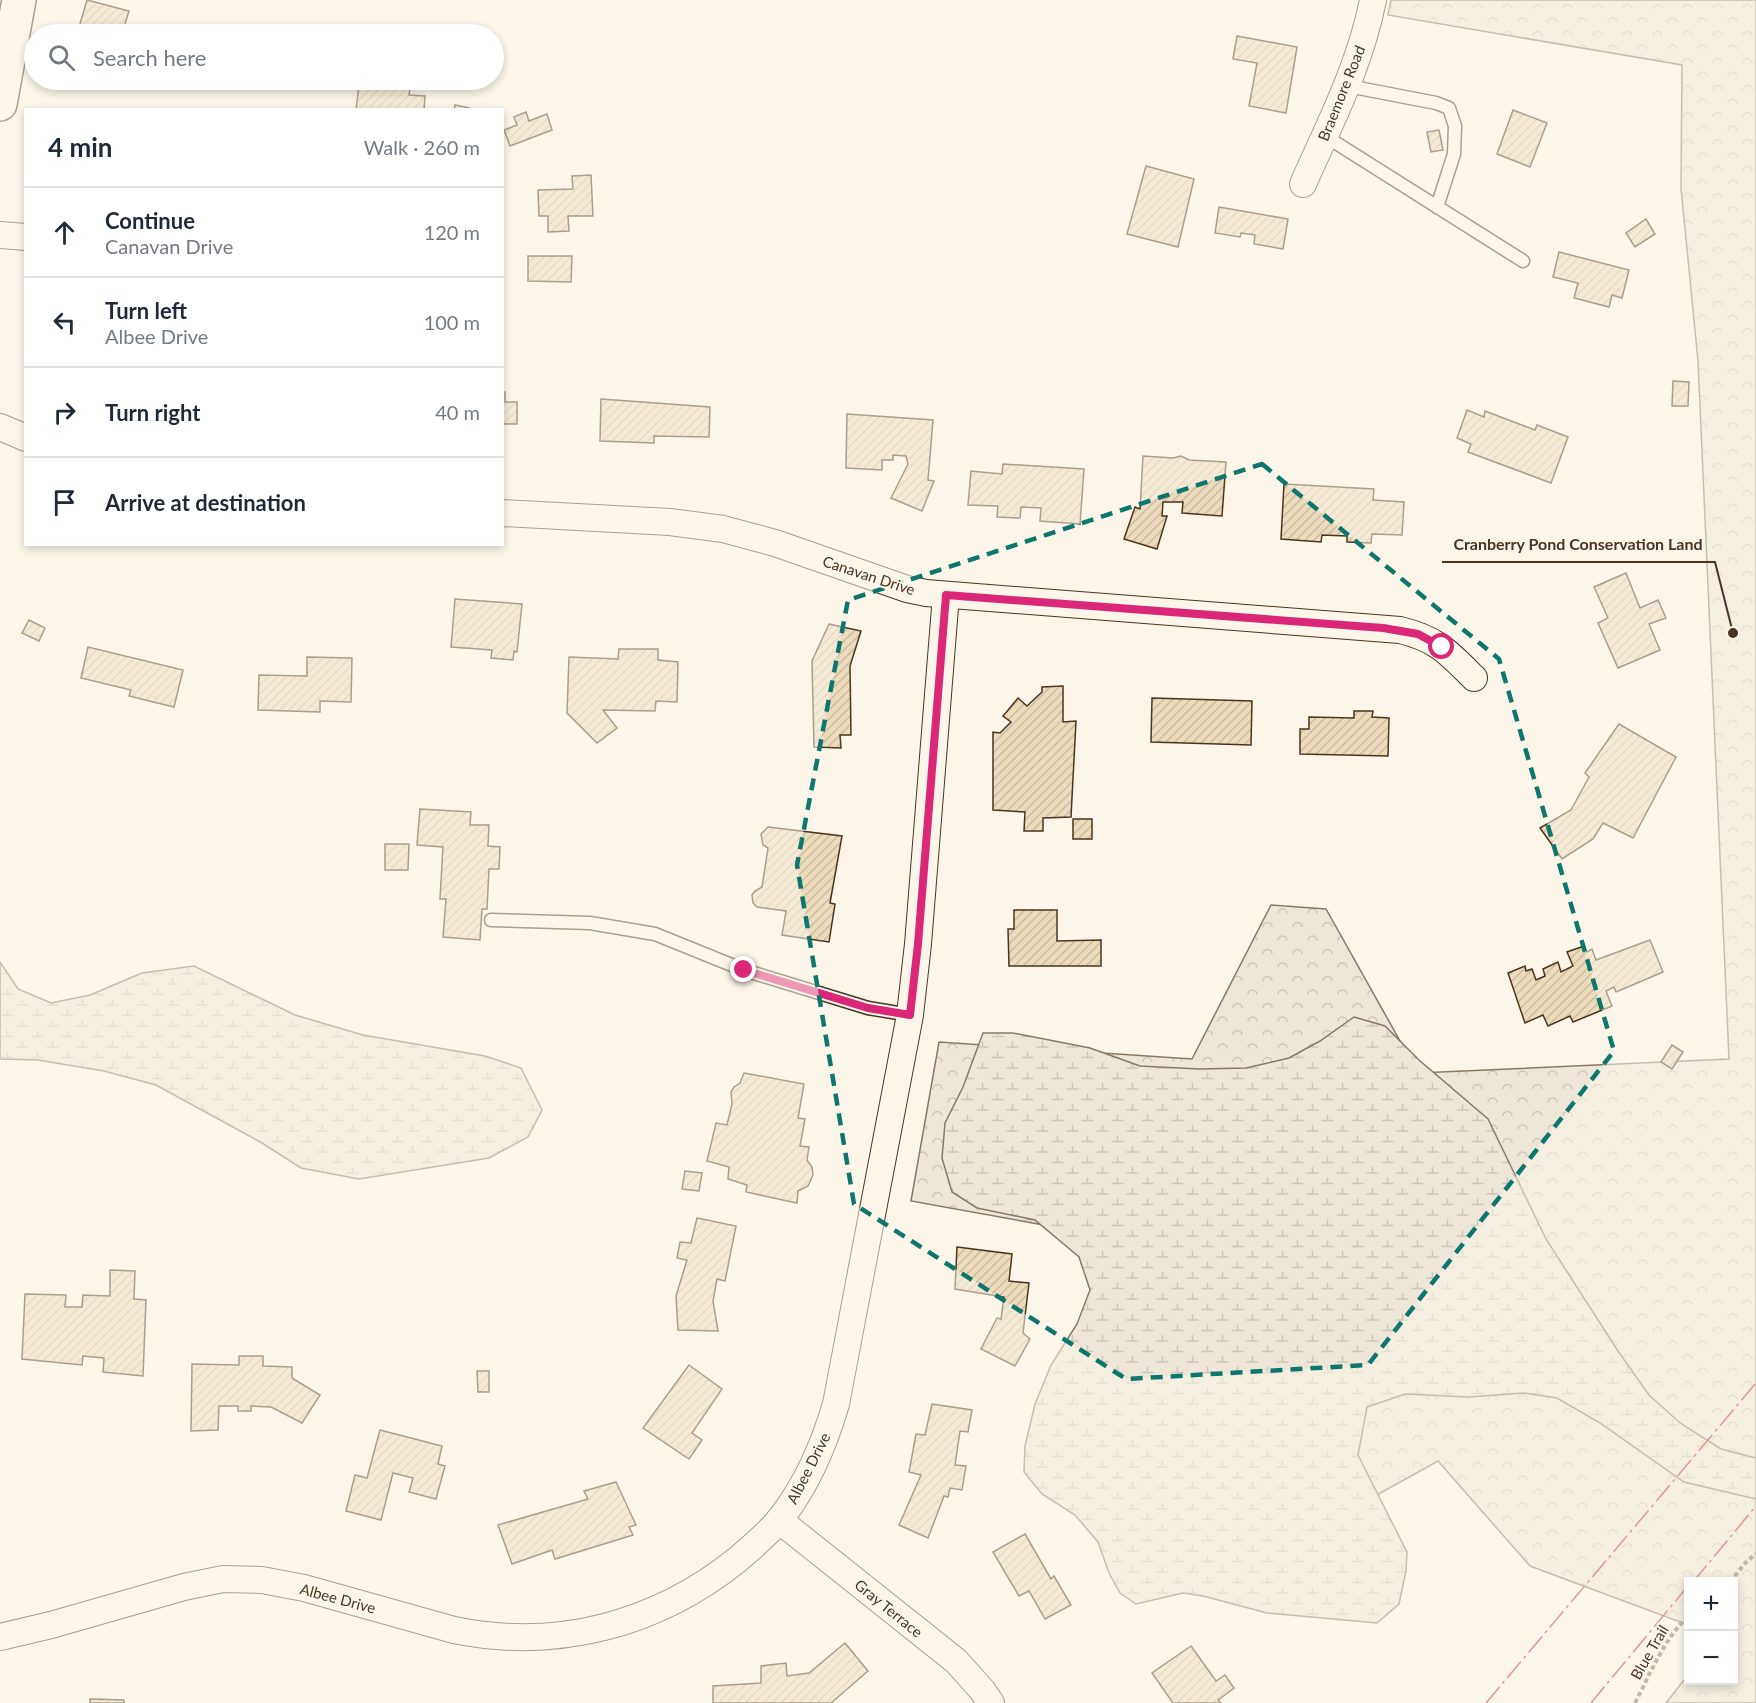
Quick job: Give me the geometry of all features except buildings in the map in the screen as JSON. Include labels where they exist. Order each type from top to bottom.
[{"type":"main road","points":[[0,104],[7,30],[19,0]]},
{"type":"street","name":"Braemore Road","points":[[1302,184],[1348,86],[1373,0]]},
{"type":"street","points":[[0,235],[24,237]]},
{"type":"street","points":[[0,427],[24,437]]},
{"type":"street","name":"Canavan Drive","points":[[504,513],[670,522],[714,528],[775,543],[907,589],[946,595],[1400,630],[1418,634],[1436,642],[1474,678]]},
{"type":"street","name":"Albee Drive","points":[[0,1637],[184,1587],[223,1579],[262,1580],[304,1588],[479,1635],[527,1638],[576,1634],[623,1622],[688,1593],[709,1581],[735,1561],[779,1520],[802,1487],[812,1467],[830,1427],[836,1404],[910,1015],[918,944],[946,595]]},
{"type":"street","name":"Gray Terrace","points":[[779,1520],[956,1661],[991,1703]]},
{"type":"lane","points":[[1348,86],[1436,103],[1449,108],[1455,126],[1454,154],[1437,207]]},
{"type":"lane","points":[[1324,136],[1523,261]]},
{"type":"lane","points":[[491,920],[590,923],[655,934],[765,976],[868,1008],[910,1015]]},
{"type":"path","points":[[1733,1577],[1756,1554]]},
{"type":"path","name":"Blue Trail","points":[[1635,1703],[1656,1659],[1676,1628],[1684,1621]]},
{"type":"path","points":[[1638,1697],[1644,1703]]},
{"type":"highlighted area","points":[[1262,464],[1499,659],[1614,1051],[1368,1365],[1126,1379],[854,1204],[797,865],[848,600]]},
{"type":"green space","points":[[1391,0],[1756,0],[1756,1703],[1666,1703],[1684,1680],[1684,1685],[1738,1685],[1738,1577],[1684,1577],[1684,1624],[1530,1566],[1438,1461],[1276,1551],[1099,1235],[911,1201],[939,1042],[1192,1059],[1271,905],[1326,909],[1418,1073],[1729,1059],[1698,361],[1681,188],[1682,65],[1388,15]]},
{"type":"green space","points":[[0,962],[18,989],[51,1003],[90,995],[142,973],[194,966],[295,1015],[363,1035],[485,1056],[521,1068],[542,1110],[528,1137],[489,1158],[359,1179],[301,1168],[262,1143],[156,1085],[104,1071],[38,1060],[0,1059]]},
{"type":"green space","points":[[1354,1017],[1385,1026],[1419,1060],[1488,1119],[1546,1239],[1649,1395],[1680,1423],[1721,1449],[1756,1458],[1756,1499],[1684,1482],[1600,1423],[1557,1398],[1524,1393],[1469,1397],[1405,1394],[1367,1407],[1358,1455],[1407,1552],[1406,1571],[1399,1604],[1377,1623],[1267,1613],[1183,1593],[1136,1604],[1120,1593],[1109,1573],[1098,1542],[1075,1515],[1042,1494],[1024,1472],[1025,1446],[1035,1404],[1051,1365],[1077,1324],[1090,1290],[1079,1257],[1035,1220],[977,1208],[952,1192],[942,1158],[945,1123],[963,1087],[983,1033],[1013,1033],[1090,1048],[1140,1066],[1199,1069],[1246,1068],[1289,1058],[1320,1041]]},
{"type":"power","points":[[1486,1703],[1756,1383]]},
{"type":"power","points":[[1697,1577],[1756,1506]]},
{"type":"power","points":[[1591,1703],[1684,1591]]},
{"type":"place","name":"Cranberry Pond Conservation Land","points":[[1733,633]]},
{"type":"route","points":[[744,970],[868,1008],[910,1015],[918,944],[946,595],[1383,628],[1418,634],[1442,647]]}]
